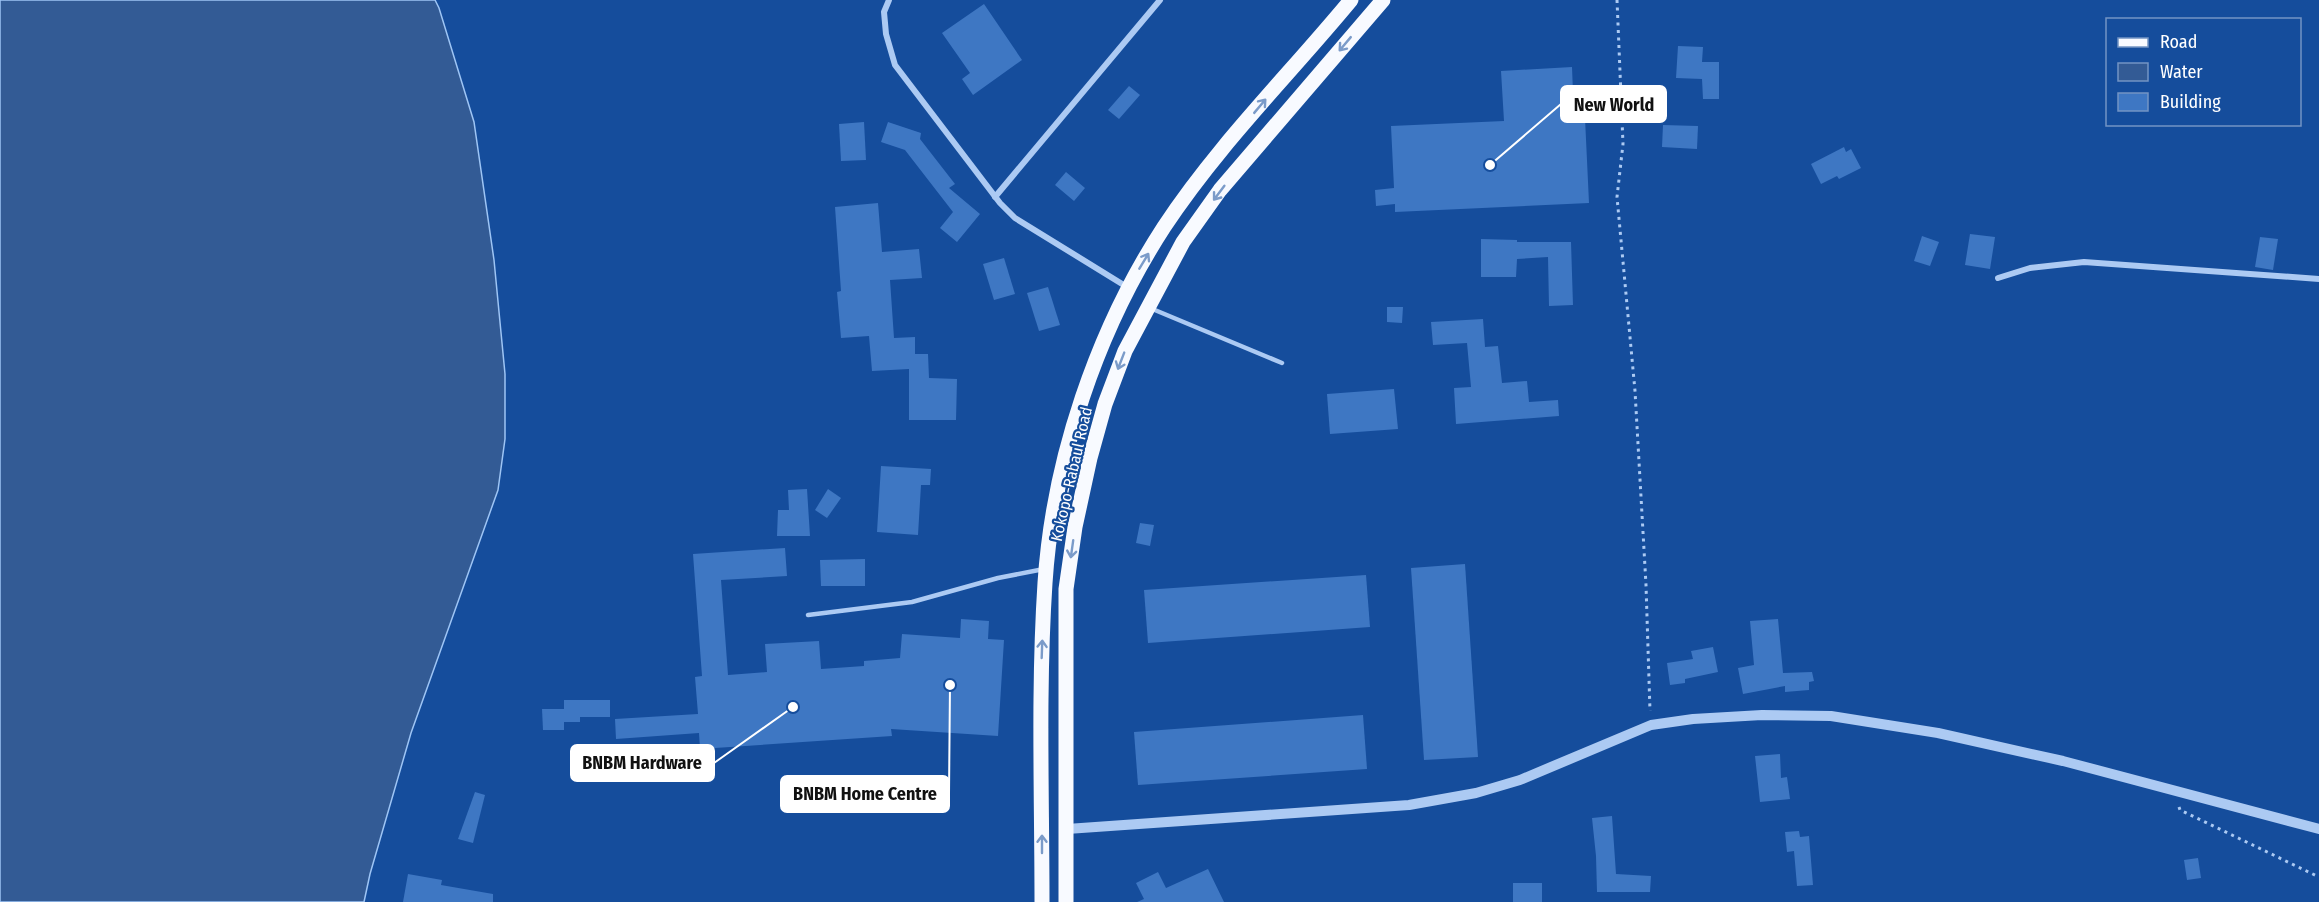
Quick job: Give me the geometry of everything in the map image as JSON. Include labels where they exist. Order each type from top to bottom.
[{"type":"main road","name":"Kokopo-Rabaul Road","points":[[1042,902],[1042,667],[1047,568],[1053,518],[1067,447],[1084,395],[1128,288],[1165,226],[1204,173],[1351,0]]},
{"type":"main road","name":"Kokopo-Rabaul Road","points":[[1066,902],[1066,589],[1075,527],[1105,404],[1125,351],[1183,242],[1220,190],[1383,0]]},
{"type":"street","points":[[889,0],[884,12],[886,34],[895,65],[995,197],[1015,218],[1128,288]]},
{"type":"street","points":[[995,197],[1160,0]]},
{"type":"street","points":[[1998,278],[2030,268],[2085,262],[2319,279]]},
{"type":"street","points":[[1067,829],[1409,805],[1455,797],[1520,780],[1651,725],[1693,718],[1762,716],[1831,716],[1938,733],[2063,761],[2319,829]]},
{"type":"lane","points":[[1148,307],[1282,363]]},
{"type":"lane","points":[[808,615],[912,602],[998,578],[1047,568]]},
{"type":"path","points":[[1617,0],[1623,144],[1617,197],[1635,402],[1646,585],[1651,725]]},
{"type":"path","points":[[2177,791],[2176,803],[2180,810],[2319,877]]},
{"type":"water","points":[[0,0],[435,0],[439,8],[474,122],[494,260],[505,374],[505,439],[498,490],[411,733],[364,902],[0,902]]},
{"type":"building","points":[[984,4],[1022,60],[973,95],[962,79],[970,73],[942,33]]},
{"type":"building","points":[[1678,46],[1703,47],[1702,62],[1719,62],[1719,99],[1703,99],[1702,79],[1676,78]]},
{"type":"building","points":[[1572,67],[1574,118],[1585,118],[1589,203],[1395,212],[1395,204],[1376,206],[1375,190],[1394,188],[1391,126],[1504,121],[1501,71]]},
{"type":"building","points":[[1129,86],[1140,95],[1119,119],[1108,110]]},
{"type":"building","points":[[864,122],[866,160],[841,161],[839,124]]},
{"type":"building","points":[[888,122],[921,133],[920,139],[955,184],[949,188],[980,214],[957,242],[940,228],[953,212],[905,150],[881,142]]},
{"type":"building","points":[[1663,125],[1698,126],[1697,149],[1662,147]]},
{"type":"building","points":[[1844,147],[1846,152],[1851,149],[1861,168],[1839,179],[1837,176],[1821,184],[1811,164]]},
{"type":"building","points":[[1066,172],[1085,188],[1074,201],[1055,185]]},
{"type":"building","points":[[878,203],[882,252],[919,249],[922,278],[890,280],[894,338],[915,337],[915,354],[928,354],[929,378],[957,379],[956,420],[909,420],[909,369],[872,371],[869,336],[841,338],[837,292],[841,291],[835,207]]},
{"type":"building","points":[[1970,234],[1995,237],[1990,269],[1965,265]]},
{"type":"building","points":[[1922,236],[1939,242],[1930,266],[1914,261]]},
{"type":"building","points":[[2260,237],[2278,239],[2273,270],[2255,267]]},
{"type":"building","points":[[1481,239],[1571,242],[1573,305],[1549,306],[1548,257],[1517,259],[1516,277],[1481,277]]},
{"type":"building","points":[[1004,258],[1015,294],[994,300],[983,264]]},
{"type":"building","points":[[1048,287],[1060,325],[1039,331],[1027,293]]},
{"type":"building","points":[[1387,307],[1403,307],[1402,323],[1387,322]]},
{"type":"building","points":[[1483,319],[1485,347],[1498,346],[1502,383],[1527,381],[1529,402],[1558,400],[1559,416],[1456,424],[1454,388],[1471,387],[1467,343],[1433,345],[1431,322]]},
{"type":"building","points":[[1394,389],[1398,429],[1330,434],[1327,394]]},
{"type":"building","points":[[881,466],[931,469],[930,485],[921,485],[918,535],[877,532]]},
{"type":"building","points":[[807,489],[810,536],[777,536],[778,510],[789,510],[788,490]]},
{"type":"building","points":[[828,489],[841,498],[827,518],[815,510]]},
{"type":"building","points":[[1140,523],[1154,525],[1150,546],[1136,543]]},
{"type":"building","points":[[785,548],[787,576],[721,580],[728,675],[767,672],[765,644],[819,641],[821,669],[864,666],[864,661],[900,658],[902,634],[960,638],[961,619],[989,621],[988,639],[1004,640],[998,736],[891,729],[892,736],[700,749],[699,733],[616,739],[615,719],[698,714],[695,677],[702,676],[693,554]]},
{"type":"building","points":[[865,559],[865,586],[821,586],[820,560]]},
{"type":"building","points":[[1465,564],[1478,757],[1424,760],[1411,568]]},
{"type":"building","points":[[1366,575],[1370,627],[1148,643],[1144,590]]},
{"type":"building","points":[[1778,619],[1783,673],[1812,672],[1814,681],[1809,682],[1809,690],[1785,692],[1785,686],[1743,694],[1738,668],[1754,665],[1750,621]]},
{"type":"building","points":[[1713,647],[1718,672],[1685,679],[1685,683],[1670,685],[1667,663],[1693,659],[1691,651]]},
{"type":"building","points":[[564,700],[610,700],[610,717],[580,717],[580,722],[564,722]]},
{"type":"building","points":[[542,709],[564,709],[564,730],[543,730]]},
{"type":"building","points":[[1363,715],[1367,769],[1138,785],[1134,732]]},
{"type":"building","points":[[1780,754],[1781,778],[1787,777],[1790,799],[1760,802],[1755,756]]},
{"type":"building","points":[[475,792],[485,795],[473,843],[458,839]]},
{"type":"building","points":[[1612,816],[1616,874],[1651,876],[1650,892],[1597,892],[1592,818]]},
{"type":"building","points":[[1799,831],[1800,837],[1809,836],[1813,885],[1797,886],[1794,851],[1787,852],[1785,832]]},
{"type":"building","points":[[2198,858],[2201,878],[2187,880],[2184,860]]},
{"type":"building","points":[[1208,869],[1224,902],[1137,902],[1144,899],[1136,883],[1158,872],[1166,888]]},
{"type":"building","points":[[408,874],[442,880],[441,885],[493,894],[493,902],[403,902]]},
{"type":"building","points":[[1513,883],[1542,883],[1542,902],[1513,902]]},
{"type":"place","name":"New World","points":[[1490,165]]},
{"type":"place","name":"BNBM Home Centre","points":[[950,685]]},
{"type":"place","name":"BNBM Hardware","points":[[793,707]]}]
